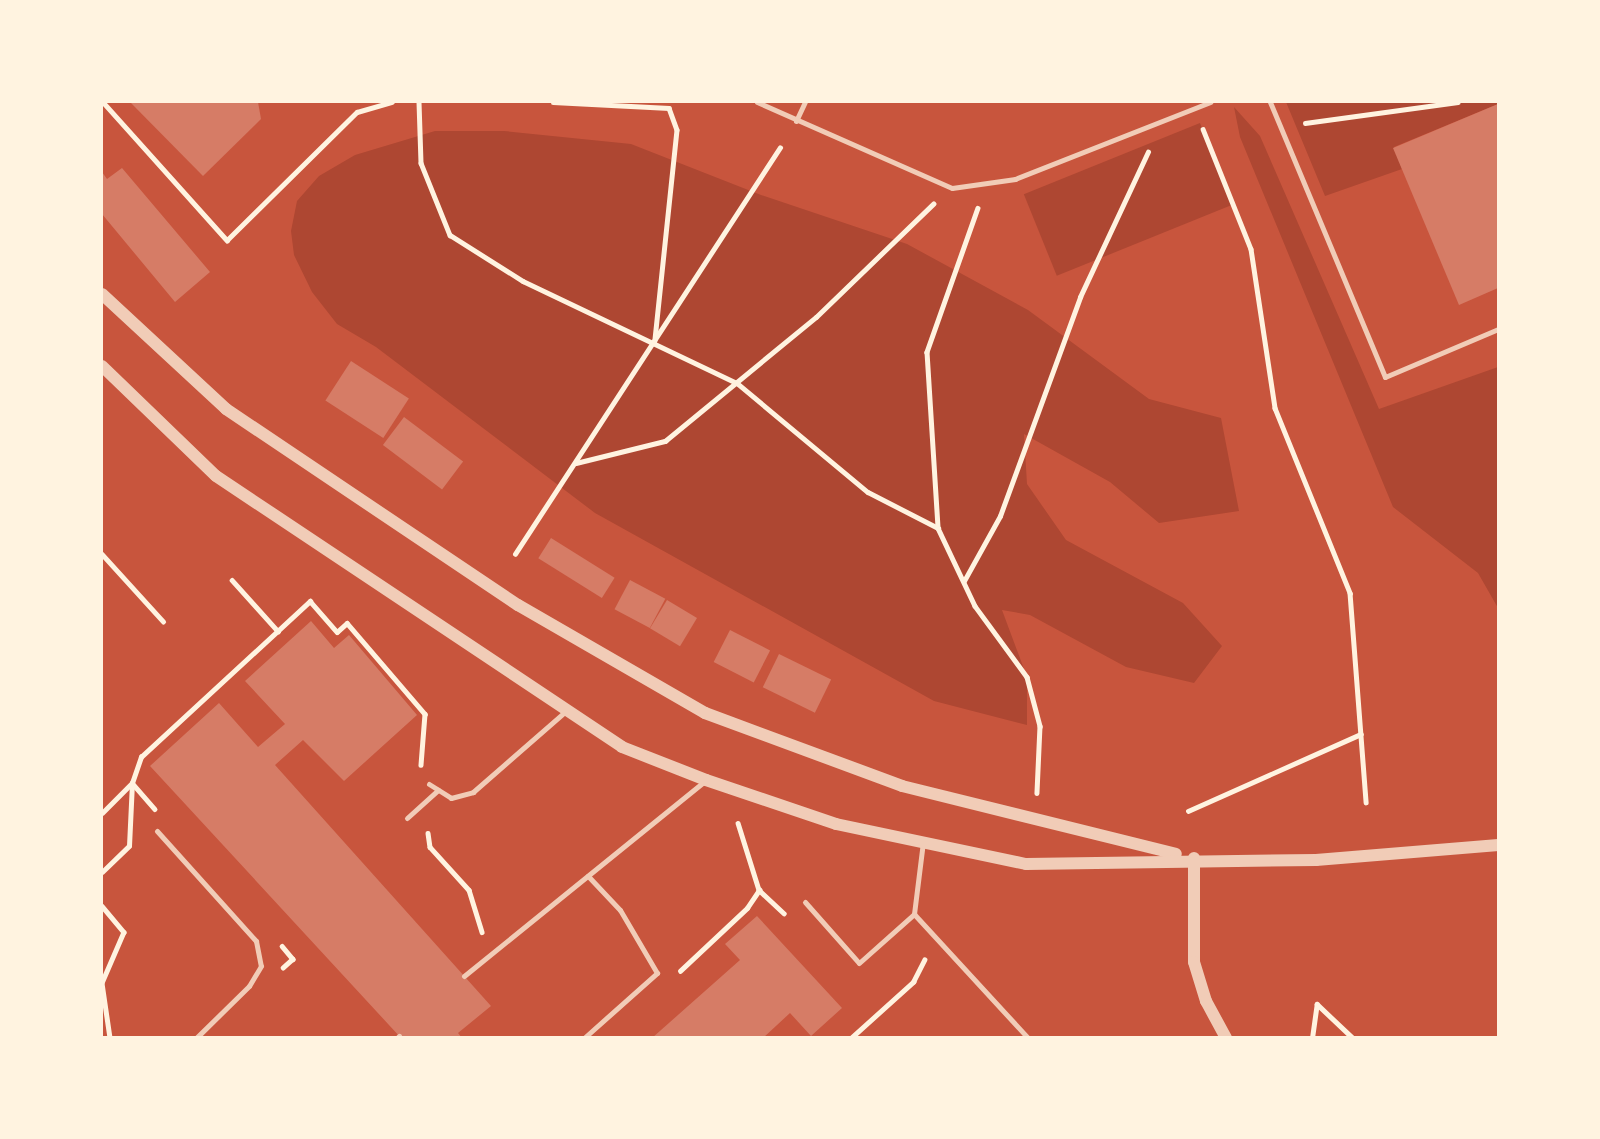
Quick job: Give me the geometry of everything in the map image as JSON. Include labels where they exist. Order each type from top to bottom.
[{"type":"street","points":[[102,294],[226,409],[518,605],[705,713],[902,786],[1194,858]]},
{"type":"street","points":[[102,366],[216,476],[622,747],[706,780],[836,824],[1026,864],[1194,858],[1316,860],[1499,845]]},
{"type":"street","points":[[1194,858],[1194,962],[1206,1001],[1226,1038]]},
{"type":"lane","points":[[757,102],[952,188],[1015,179],[1210,102]]},
{"type":"lane","points":[[796,121],[805,102]]},
{"type":"lane","points":[[1269,102],[1385,377],[1499,329]]},
{"type":"lane","points":[[429,784],[451,798],[473,792],[568,709]]},
{"type":"lane","points":[[464,976],[498,952],[706,780]]},
{"type":"lane","points":[[407,818],[438,790]]},
{"type":"lane","points":[[157,831],[256,941],[261,966],[250,986],[196,1038]]},
{"type":"lane","points":[[805,902],[859,963],[914,914],[923,842]]},
{"type":"lane","points":[[584,1038],[657,973],[621,910],[588,876]]},
{"type":"lane","points":[[914,914],[1028,1038]]},
{"type":"path","points":[[103,102],[227,240],[357,113],[393,102]]},
{"type":"path","points":[[419,102],[421,163],[450,235],[523,281],[737,383],[868,492],[938,528]]},
{"type":"path","points":[[553,102],[669,108],[677,130],[655,342]]},
{"type":"path","points":[[1280,126],[1441,107],[1458,102]]},
{"type":"path","points":[[1187,111],[1200,123],[1251,249],[1275,408],[1350,593],[1366,802]]},
{"type":"path","points":[[515,554],[780,148]]},
{"type":"path","points":[[964,582],[1000,516],[1080,297],[1149,149]]},
{"type":"path","points":[[576,463],[665,442],[816,317],[952,188]]},
{"type":"path","points":[[980,204],[927,352],[938,528],[975,606],[1027,677],[1040,726],[1035,805]]},
{"type":"path","points":[[102,554],[163,621]]},
{"type":"path","points":[[232,580],[278,631]]},
{"type":"path","points":[[102,872],[129,846],[132,783],[141,757],[310,601],[337,632],[347,623],[425,715],[419,762],[429,784]]},
{"type":"path","points":[[1188,811],[1361,734]]},
{"type":"path","points":[[102,813],[132,783]]},
{"type":"path","points":[[738,822],[759,890],[772,905]]},
{"type":"path","points":[[430,847],[469,890],[481,931],[498,952]]},
{"type":"path","points":[[688,964],[747,908],[759,890]]},
{"type":"path","points":[[102,906],[124,932],[102,983],[110,1038]]},
{"type":"path","points":[[851,1038],[913,982],[925,954]]},
{"type":"path","points":[[1312,1038],[1317,1004],[1353,1038]]},
{"type":"shaded area","points":[[1286,102],[1498,104],[1394,147],[1402,169],[1325,196]]},
{"type":"shaded area","points":[[1234,107],[1260,136],[1379,409],[1498,367],[1498,608],[1478,573],[1393,507],[1240,137]]},
{"type":"shaded area","points":[[1200,123],[1233,205],[1057,276],[1024,194]]},
{"type":"shaded area","points":[[435,131],[504,131],[631,144],[761,195],[907,244],[1028,310],[1149,399],[1221,418],[1239,511],[1159,523],[1110,482],[1024,434],[1027,484],[1066,540],[1183,603],[1222,646],[1194,683],[1126,667],[1030,615],[1002,610],[1027,677],[1027,725],[934,701],[595,513],[376,347],[337,324],[312,292],[294,255],[291,231],[297,201],[319,176],[355,155]]},
{"type":"building","points":[[130,102],[258,102],[261,119],[203,176]]},
{"type":"building","points":[[1498,104],[1498,288],[1459,305],[1393,148]]},
{"type":"building","points":[[122,168],[210,272],[175,302],[102,214],[102,172],[107,179]]},
{"type":"building","points":[[351,361],[409,399],[383,438],[325,400]]},
{"type":"building","points":[[404,417],[463,462],[442,489],[383,445]]},
{"type":"building","points":[[551,538],[615,578],[602,598],[538,558]]},
{"type":"building","points":[[630,580],[665,599],[650,628],[615,609]]},
{"type":"building","points":[[667,600],[697,618],[680,646],[650,628]]},
{"type":"building","points":[[311,621],[334,648],[349,635],[417,715],[344,781],[303,740],[275,765],[491,1006],[458,1033],[462,1038],[401,1038],[150,766],[219,703],[258,747],[285,724],[245,681]]},
{"type":"building","points":[[730,630],[770,650],[754,683],[714,662]]},
{"type":"building","points":[[779,654],[831,679],[815,713],[763,687]]},
{"type":"building","points":[[757,916],[842,1008],[811,1036],[790,1013],[763,1038],[652,1038],[740,960],[725,944]]}]
